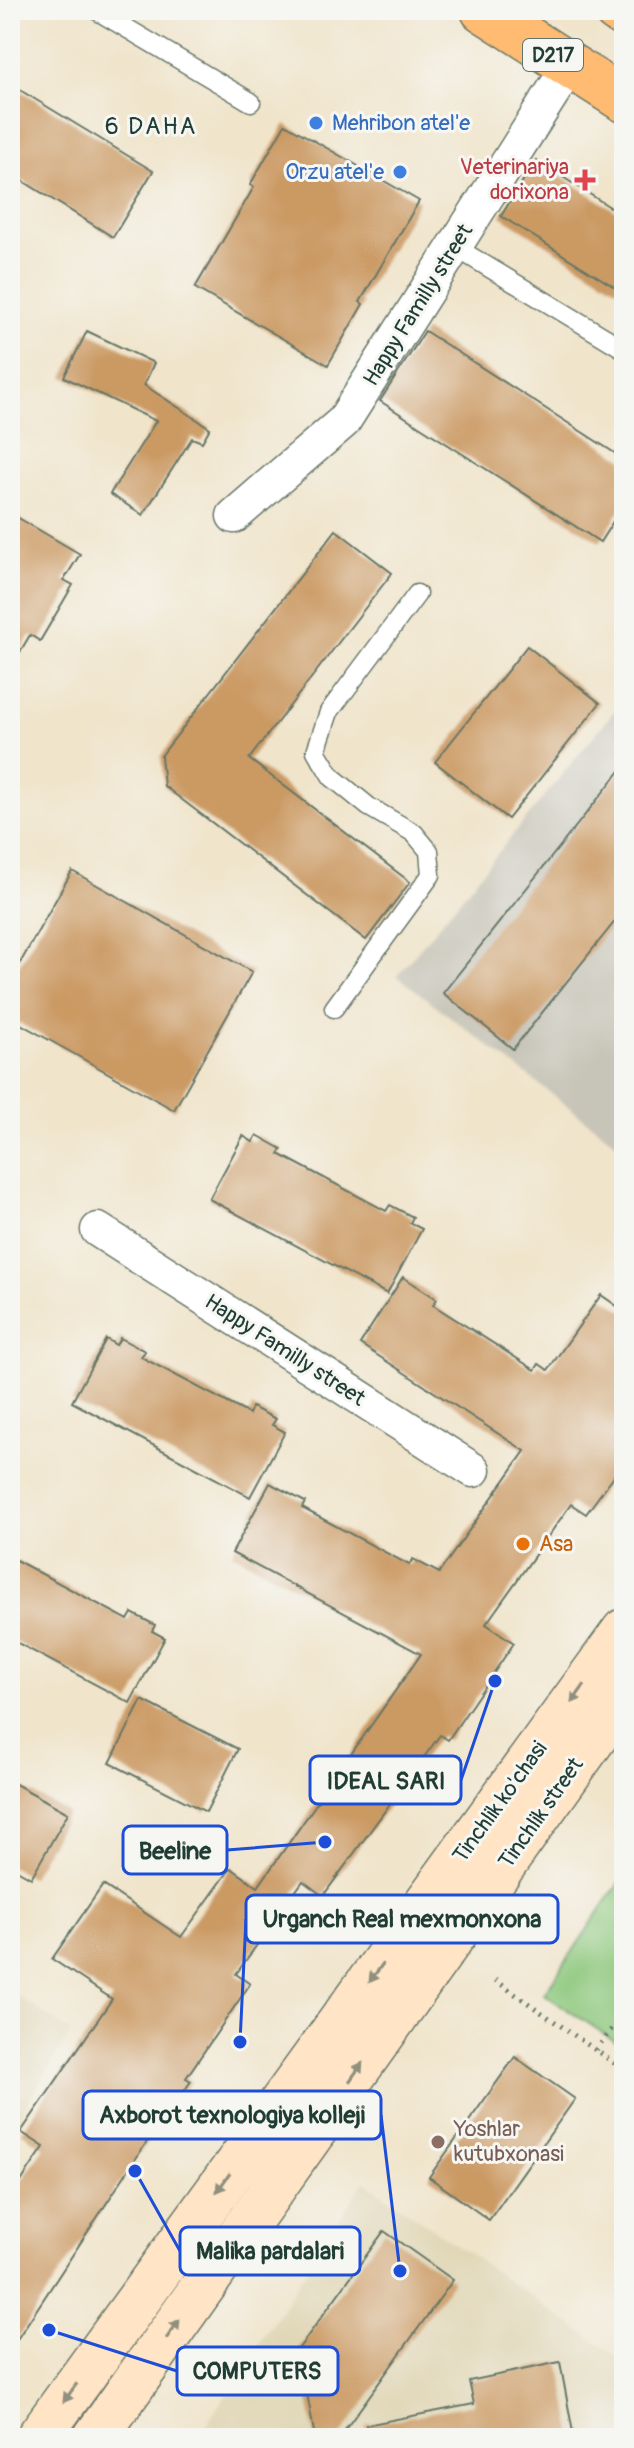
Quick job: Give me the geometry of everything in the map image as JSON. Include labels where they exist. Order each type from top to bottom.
[{"type":"main road","name":"D217","points":[[483,10],[624,100]]},
{"type":"main road","points":[[616,10],[624,15]]},
{"type":"main road","name":"Tinchlik ko'chasi","points":[[38,2438],[624,1631]]},
{"type":"main road","name":"Tinchlik street","points":[[95,2438],[624,1696]]},
{"type":"street","name":"Happy Familly street","points":[[234,516],[343,422],[570,65]]},
{"type":"street","name":"Happy Familly street","points":[[98,1230],[473,1470]]},
{"type":"lane","points":[[96,10],[251,102]]},
{"type":"lane","points":[[455,247],[624,349]]},
{"type":"lane","points":[[334,1008],[431,875],[429,851],[414,833],[369,807],[332,777],[316,751],[329,712],[417,594]]},
{"type":"path","points":[[495,1980],[624,2070]]},
{"type":"path","points":[[596,2050],[624,2012]]},
{"type":"shaded area","points":[[624,699],[624,1149],[397,976]]},
{"type":"shaded area","points":[[10,1991],[71,2032],[10,2131]]},
{"type":"shaded area","points":[[364,2181],[624,2361],[624,2438],[198,2438]]},
{"type":"green space","points":[[624,1875],[624,2047],[544,1994]]},
{"type":"building","points":[[10,84],[153,171],[113,237],[10,173]]},
{"type":"building","points":[[285,124],[419,201],[360,302],[363,304],[328,365],[195,288],[254,187],[250,185]]},
{"type":"building","points":[[536,160],[624,216],[624,293],[501,216]]},
{"type":"building","points":[[87,331],[154,363],[144,385],[210,428],[202,442],[192,438],[143,515],[110,494],[156,421],[64,377]]},
{"type":"building","points":[[425,331],[624,459],[624,504],[600,542],[380,401]]},
{"type":"building","points":[[10,513],[80,554],[64,580],[73,585],[40,641],[30,635],[10,669]]},
{"type":"building","points":[[336,530],[392,573],[249,759],[410,882],[366,940],[164,786],[161,756]]},
{"type":"building","points":[[527,646],[600,703],[508,819],[435,762]]},
{"type":"building","points":[[624,766],[624,910],[513,1049],[443,993]]},
{"type":"building","points":[[72,871],[252,972],[174,1110],[10,1018],[10,981]]},
{"type":"building","points":[[257,1135],[282,1149],[279,1154],[386,1211],[390,1205],[413,1217],[410,1223],[422,1229],[387,1294],[209,1199],[243,1136],[253,1142]]},
{"type":"building","points":[[403,1277],[437,1299],[433,1305],[535,1370],[539,1364],[548,1370],[601,1295],[624,1311],[624,1462],[586,1514],[571,1504],[486,1624],[514,1643],[448,1740],[440,1735],[323,1896],[303,1881],[236,1974],[250,1984],[186,2078],[191,2081],[158,2130],[156,2128],[10,2350],[10,2198],[44,2147],[21,2132],[112,1999],[52,1959],[103,1885],[181,1937],[231,1868],[258,1887],[421,1654],[232,1553],[270,1483],[305,1502],[302,1508],[409,1565],[413,1559],[439,1573],[525,1451],[360,1344]]},
{"type":"building","points":[[120,1338],[145,1351],[141,1357],[249,1414],[252,1407],[276,1419],[272,1425],[285,1432],[250,1497],[72,1402],[106,1339],[116,1345]]},
{"type":"building","points":[[10,1557],[128,1620],[132,1613],[155,1625],[152,1631],[165,1638],[130,1703],[10,1639]]},
{"type":"building","points":[[142,1700],[238,1749],[206,1812],[110,1763]]},
{"type":"building","points":[[10,1781],[68,1813],[31,1878],[10,1866]]},
{"type":"building","points":[[515,2057],[575,2099],[489,2220],[429,2177]]},
{"type":"building","points":[[384,2231],[453,2280],[339,2438],[315,2438],[299,2348]]},
{"type":"building","points":[[560,2362],[574,2438],[367,2438],[366,2425],[474,2404],[469,2381]]},
{"type":"place","name":"Mehribon atel'e","points":[[316,123]]},
{"type":"place","name":"Orzu atel'e","points":[[400,172]]},
{"type":"place","name":"Veterinariya dorixona","points":[[585,180]]},
{"type":"place","name":"Asa","points":[[523,1544]]},
{"type":"place","name":"IDEAL SARI","points":[[495,1681]]},
{"type":"place","name":"Beeline","points":[[325,1842]]},
{"type":"place","name":"Urganch Real mexmonxona","points":[[240,2042]]},
{"type":"place","name":"Yoshlar kutubxonasi","points":[[438,2142]]},
{"type":"place","name":"Malika pardalari","points":[[135,2171]]},
{"type":"place","name":"Axborot texnologiya kolleji","points":[[400,2271]]},
{"type":"place","name":"COMPUTERS","points":[[49,2330]]},
{"type":"district","name":"6 DAHA","points":[[151,126]]}]
